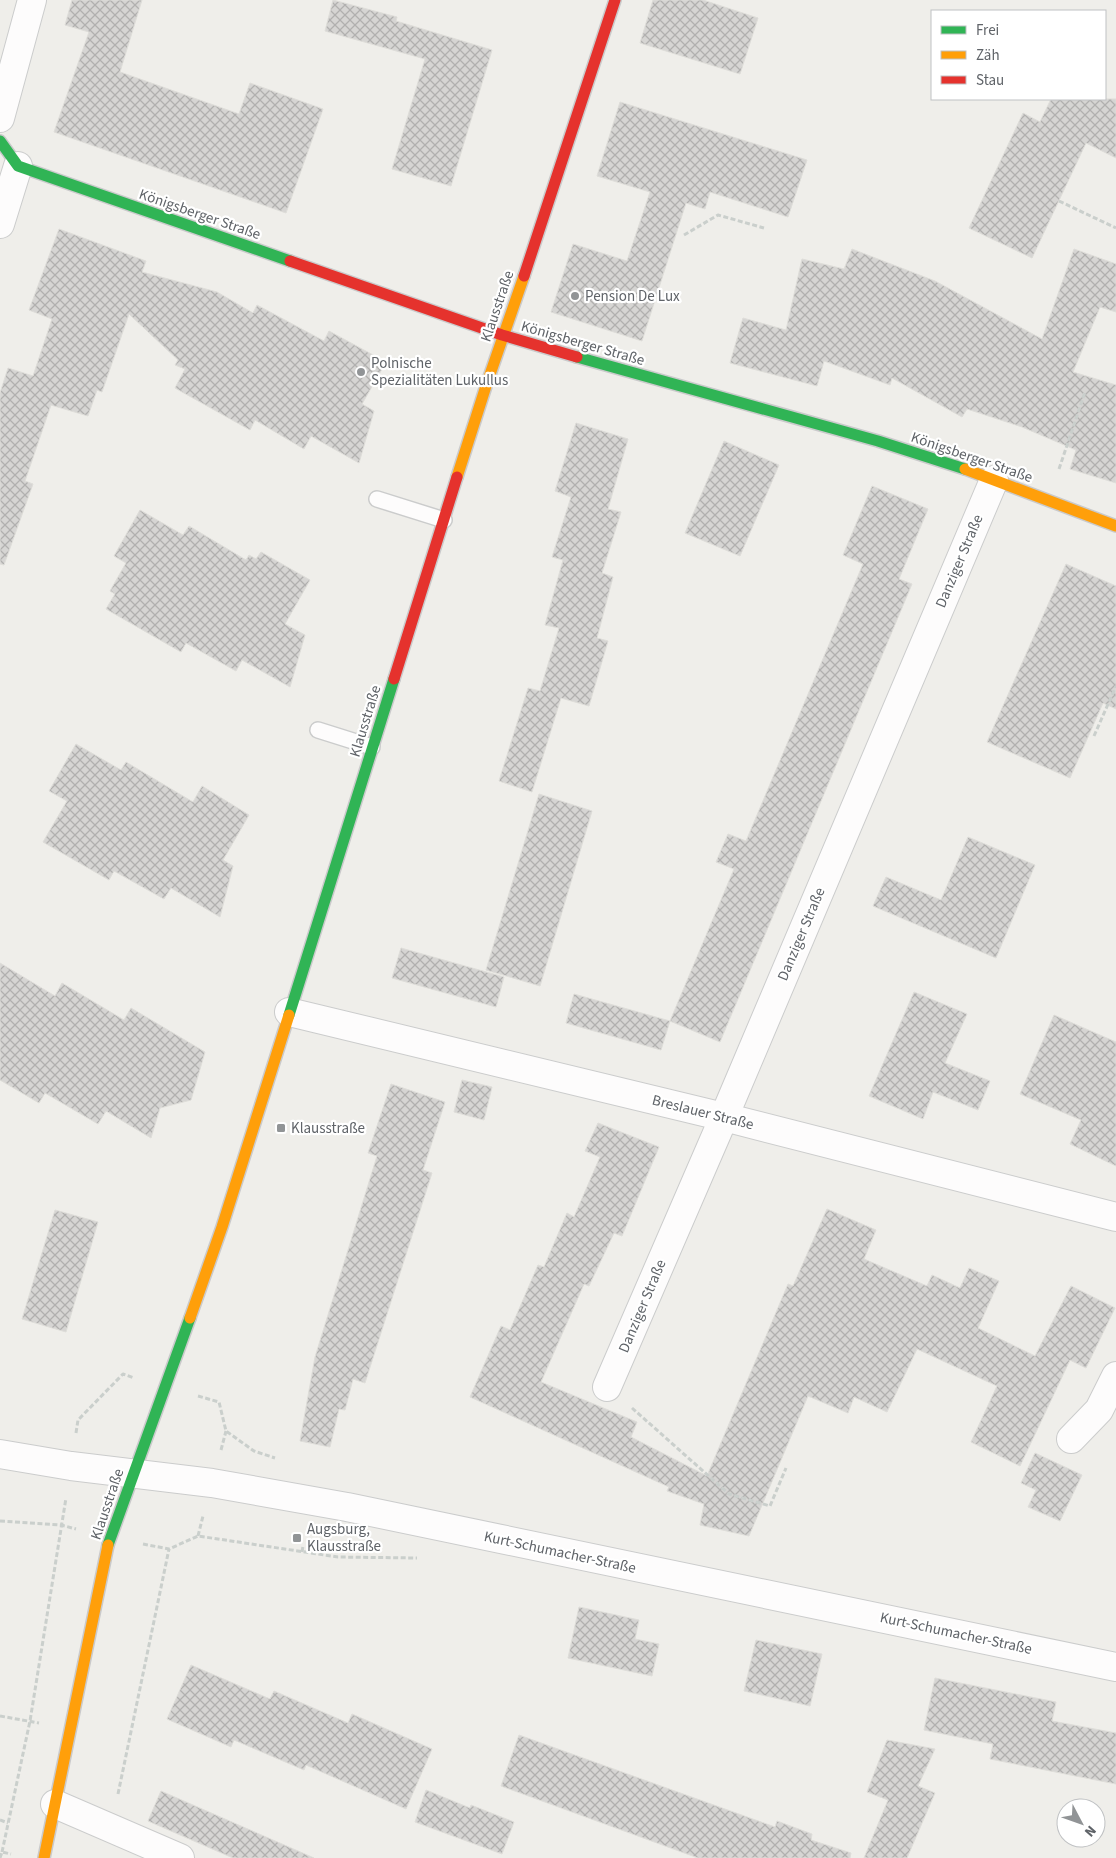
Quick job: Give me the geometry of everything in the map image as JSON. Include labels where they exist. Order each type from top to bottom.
[{"type":"street","points":[[0,118],[32,0]]},
{"type":"street","name":"Klausstraße","points":[[44,1858],[110,1536],[166,1386],[222,1226],[502,336],[553,191],[615,0]]},
{"type":"street","points":[[0,141],[18,166],[0,224]]},
{"type":"street","name":"Königsberger Straße","points":[[18,166],[502,336],[646,378],[878,441],[969,470],[1116,526]]},
{"type":"street","name":"Danziger Straße","points":[[607,1387],[724,1117],[994,480]]},
{"type":"street","name":"Breslauer Straße","points":[[289,1012],[724,1117],[1116,1217]]},
{"type":"street","points":[[1071,1439],[1099,1410],[1116,1376]]},
{"type":"street","name":"Kurt-Schumacher-Straße","points":[[0,1454],[70,1466],[212,1482],[347,1507],[1116,1667]]},
{"type":"street","points":[[55,1804],[180,1858]]},
{"type":"lane","points":[[377,499],[444,520]]},
{"type":"lane","points":[[318,730],[372,747]]},
{"type":"path","points":[[1059,200],[1116,228]]},
{"type":"path","points":[[684,235],[718,215],[764,228]]},
{"type":"path","points":[[1049,500],[1085,392]]},
{"type":"path","points":[[1094,736],[1116,686]]},
{"type":"path","points":[[607,1387],[729,1494],[770,1506],[786,1468]]},
{"type":"path","points":[[219,1402],[226,1431],[254,1451],[282,1460]]},
{"type":"path","points":[[2,1852],[30,1721],[70,1466]]},
{"type":"path","points":[[0,1521],[61,1525],[169,1549],[198,1536],[338,1557],[426,1558]]},
{"type":"path","points":[[302,1552],[304,1546]]},
{"type":"path","points":[[111,1827],[169,1549]]},
{"type":"path","points":[[0,1820],[8,1823]]},
{"type":"building","points":[[72,0],[142,0],[120,72],[239,114],[250,83],[323,109],[286,213],[54,132],[89,32],[65,25]]},
{"type":"building","points":[[333,0],[397,17],[396,21],[492,50],[451,186],[392,169],[425,59],[325,31]]},
{"type":"building","points":[[653,0],[703,0],[758,18],[740,74],[640,43]]},
{"type":"building","points":[[1116,99],[1116,158],[1086,143],[1032,258],[969,228],[1023,113],[1040,122],[1051,100]]},
{"type":"building","points":[[620,102],[807,160],[788,217],[710,192],[705,209],[686,203],[642,341],[551,312],[573,244],[627,261],[650,192],[597,176]]},
{"type":"building","points":[[59,229],[146,261],[142,272],[217,292],[253,313],[257,305],[324,341],[329,331],[386,362],[362,404],[374,411],[359,463],[311,436],[304,449],[255,420],[250,430],[175,388],[185,369],[175,365],[178,360],[129,314],[102,392],[97,390],[88,416],[51,405],[25,481],[33,484],[4,565],[0,564],[0,393],[8,368],[33,376],[52,319],[29,310]]},
{"type":"building","points":[[852,249],[935,281],[1042,339],[1074,249],[1116,264],[1116,312],[1100,307],[1073,372],[1116,385],[1116,483],[1070,469],[1076,450],[1022,427],[967,409],[962,417],[892,378],[890,385],[824,361],[817,386],[730,363],[743,318],[786,330],[802,259],[844,269]]},
{"type":"building","points":[[576,423],[628,439],[608,509],[621,512],[602,573],[613,577],[597,638],[608,641],[589,706],[561,698],[532,792],[499,781],[528,688],[540,691],[559,628],[545,625],[563,560],[552,557],[571,497],[555,491]]},
{"type":"building","points":[[724,441],[779,465],[740,556],[685,533]]},
{"type":"building","points":[[872,486],[928,509],[899,579],[912,584],[720,1042],[670,1021],[734,869],[716,862],[728,834],[746,841],[863,564],[843,555]]},
{"type":"building","points":[[140,510],[183,535],[189,526],[246,560],[249,555],[256,559],[261,552],[310,580],[285,624],[305,635],[290,687],[242,660],[236,671],[186,643],[181,652],[106,609],[115,594],[110,591],[126,563],[114,556]]},
{"type":"building","points":[[1066,564],[1116,586],[1116,709],[1103,703],[1070,778],[987,742]]},
{"type":"building","points":[[76,744],[121,770],[126,762],[193,802],[202,786],[249,815],[223,860],[233,866],[220,917],[171,888],[164,899],[114,871],[109,880],[43,842],[67,801],[49,791]]},
{"type":"building","points":[[539,794],[592,811],[540,986],[486,970]]},
{"type":"building","points":[[968,837],[1035,865],[996,958],[873,906],[886,877],[941,900]]},
{"type":"building","points":[[401,948],[504,977],[496,1007],[392,978]]},
{"type":"building","points":[[0,963],[55,996],[62,983],[124,1020],[131,1008],[205,1052],[191,1100],[160,1108],[151,1138],[106,1111],[98,1124],[45,1093],[39,1103],[0,1080]]},
{"type":"building","points":[[914,992],[967,1014],[945,1063],[990,1081],[978,1110],[933,1092],[923,1119],[869,1096]]},
{"type":"building","points":[[574,994],[670,1021],[661,1050],[566,1023]]},
{"type":"building","points":[[1054,1015],[1116,1042],[1116,1166],[1070,1144],[1081,1120],[1020,1094]]},
{"type":"building","points":[[462,1080],[492,1087],[484,1120],[454,1112]]},
{"type":"building","points":[[391,1084],[445,1102],[423,1170],[432,1173],[365,1383],[353,1379],[345,1410],[339,1409],[330,1447],[300,1441],[315,1357],[377,1156],[368,1153]]},
{"type":"building","points":[[598,1123],[659,1147],[622,1236],[614,1233],[589,1286],[584,1284],[541,1382],[637,1422],[631,1437],[707,1476],[788,1284],[793,1286],[827,1209],[876,1230],[864,1259],[927,1286],[932,1275],[960,1288],[969,1268],[999,1281],[978,1328],[1035,1356],[1071,1286],[1115,1308],[1086,1368],[1070,1360],[1020,1466],[971,1442],[997,1386],[917,1349],[887,1412],[854,1397],[848,1413],[808,1396],[749,1536],[700,1525],[704,1504],[667,1491],[669,1487],[470,1397],[501,1326],[510,1330],[538,1265],[544,1267],[567,1213],[574,1217],[600,1157],[585,1151]]},
{"type":"building","points":[[55,1210],[98,1222],[66,1332],[22,1319]]},
{"type":"building","points":[[1035,1453],[1082,1475],[1060,1521],[1028,1507],[1036,1490],[1021,1483]]},
{"type":"building","points":[[579,1607],[639,1620],[635,1639],[659,1644],[652,1676],[568,1658]]},
{"type":"building","points":[[756,1640],[822,1654],[810,1706],[744,1691]]},
{"type":"building","points":[[191,1665],[270,1699],[274,1691],[348,1723],[352,1714],[432,1749],[406,1809],[306,1765],[304,1770],[234,1740],[231,1747],[167,1719]]},
{"type":"building","points":[[935,1678],[1056,1702],[1052,1721],[1116,1733],[1116,1784],[990,1759],[993,1744],[924,1730]]},
{"type":"building","points":[[519,1735],[775,1827],[777,1821],[812,1834],[811,1840],[851,1853],[850,1858],[698,1858],[501,1786]]},
{"type":"building","points":[[887,1740],[935,1749],[918,1786],[935,1793],[907,1858],[864,1858],[888,1800],[867,1792]]},
{"type":"building","points":[[426,1790],[470,1808],[471,1805],[514,1822],[502,1854],[415,1822]]},
{"type":"building","points":[[161,1791],[314,1858],[233,1858],[148,1821]]},
{"type":"traffic: fast","points":[[0,141],[18,166],[290,261]]},
{"type":"traffic: fast","points":[[577,357],[878,441],[965,469]]},
{"type":"traffic: fast","points":[[289,1015],[394,679]]},
{"type":"traffic: fast","points":[[108,1545],[190,1318]]},
{"type":"traffic: slow","points":[[457,477],[524,276]]},
{"type":"traffic: slow","points":[[965,469],[1116,526]]},
{"type":"traffic: slow","points":[[190,1318],[222,1227],[289,1015]]},
{"type":"traffic: slow","points":[[44,1858],[108,1545]]},
{"type":"traffic: jam","points":[[524,276],[615,0]]},
{"type":"traffic: jam","points":[[290,261],[502,335],[577,357]]},
{"type":"traffic: jam","points":[[394,679],[457,477]]},
{"type":"place","name":"Pension De Lux","points":[[575,296]]},
{"type":"place","name":"Polnische Spezialitäten Lukullus","points":[[361,372]]},
{"type":"place","name":"Klausstraße","points":[[281,1128]]},
{"type":"place","name":"Augsburg, Klausstraße","points":[[297,1538]]}]
